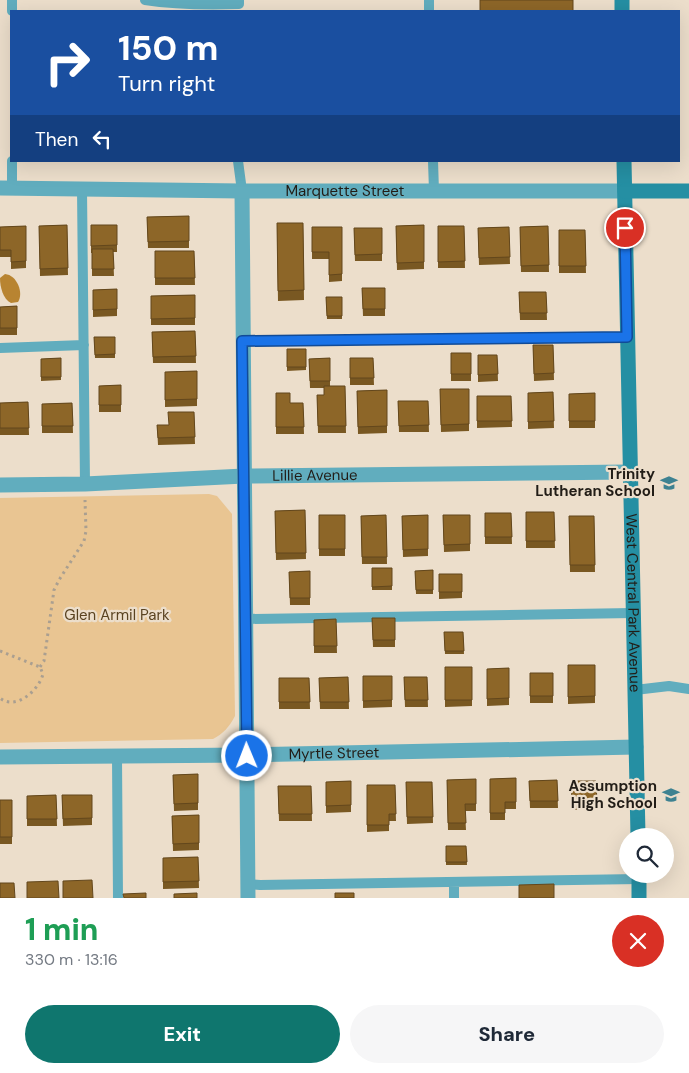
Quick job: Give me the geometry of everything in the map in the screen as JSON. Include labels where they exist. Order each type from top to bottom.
[{"type":"main road","name":"West Central Park Avenue","points":[[624,162],[638,828]]},
{"type":"main road","name":"Marquette Street","points":[[625,191],[689,191]]},
{"type":"main road","points":[[639,883],[639,898]]},
{"type":"street","name":"Marquette Street","points":[[6,188],[242,191],[625,191]]},
{"type":"street","points":[[242,191],[248,891]]},
{"type":"street","name":"Lillie Avenue","points":[[0,485],[85,484],[244,476],[630,472]]},
{"type":"street","name":"Myrtle Street","points":[[0,757],[247,756],[636,747]]},
{"type":"lane","points":[[145,0],[168,4],[195,5],[239,4],[239,0]]},
{"type":"lane","points":[[6,188],[12,162]]},
{"type":"lane","points":[[238,162],[242,191]]},
{"type":"lane","points":[[433,162],[434,191]]},
{"type":"lane","points":[[82,189],[85,484]]},
{"type":"lane","points":[[242,341],[627,337]]},
{"type":"lane","points":[[0,348],[84,345]]},
{"type":"lane","points":[[246,619],[633,613]]},
{"type":"lane","points":[[635,690],[668,686],[689,688]]},
{"type":"lane","points":[[117,757],[118,898]]},
{"type":"lane","points":[[248,891],[260,885],[619,878]]},
{"type":"lane","points":[[454,882],[454,898]]},
{"type":"path","points":[[40,667],[44,661],[54,590],[84,541],[86,531],[85,484]]},
{"type":"path","points":[[0,650],[40,667],[43,674],[41,681],[26,697],[15,702],[5,701],[0,698]]},
{"type":"green space","name":"Glen Armil Park","points":[[209,494],[217,496],[232,514],[235,716],[228,727],[213,739],[0,743],[0,498]]},
{"type":"shaded area","points":[[5,274],[16,281],[20,289],[18,302],[11,303],[4,296],[0,278]]},
{"type":"building","points":[[480,0],[573,0],[573,10],[480,10]]},
{"type":"building","points":[[189,216],[189,241],[148,242],[147,217]]},
{"type":"building","points":[[277,223],[303,223],[304,290],[278,291]]},
{"type":"building","points":[[67,225],[68,268],[40,269],[39,226]]},
{"type":"building","points":[[91,225],[117,225],[117,245],[91,246]]},
{"type":"building","points":[[424,225],[424,262],[397,263],[396,226]]},
{"type":"building","points":[[26,226],[26,261],[11,262],[11,250],[0,250],[0,227]]},
{"type":"building","points":[[438,226],[464,226],[465,261],[438,262]]},
{"type":"building","points":[[548,226],[549,265],[521,266],[520,227]]},
{"type":"building","points":[[312,227],[342,227],[342,274],[329,275],[329,252],[312,252]]},
{"type":"building","points":[[509,227],[510,257],[479,258],[478,228]]},
{"type":"building","points":[[354,228],[382,228],[382,254],[355,255]]},
{"type":"building","points":[[559,230],[585,230],[586,266],[559,266]]},
{"type":"building","points":[[92,249],[113,249],[114,269],[92,269]]},
{"type":"building","points":[[155,251],[194,251],[195,278],[155,278]]},
{"type":"building","points":[[362,288],[385,288],[385,309],[363,309]]},
{"type":"building","points":[[117,289],[117,309],[93,310],[93,290]]},
{"type":"building","points":[[519,292],[546,292],[547,313],[520,313]]},
{"type":"building","points":[[195,295],[195,318],[151,319],[151,296]]},
{"type":"building","points":[[326,297],[342,297],[342,316],[327,316]]},
{"type":"building","points":[[17,306],[17,328],[0,328],[0,307]]},
{"type":"building","points":[[195,331],[196,356],[153,357],[152,332]]},
{"type":"building","points":[[94,337],[115,337],[115,354],[95,355]]},
{"type":"building","points":[[533,345],[553,345],[554,373],[534,374]]},
{"type":"building","points":[[287,349],[306,349],[306,367],[287,367]]},
{"type":"building","points":[[451,353],[471,353],[471,374],[451,374]]},
{"type":"building","points":[[478,355],[497,355],[498,374],[478,375]]},
{"type":"building","points":[[61,358],[61,377],[41,377],[41,359]]},
{"type":"building","points":[[330,358],[330,381],[310,381],[309,359]]},
{"type":"building","points":[[350,358],[373,358],[374,378],[350,378]]},
{"type":"building","points":[[197,371],[197,399],[165,400],[165,372]]},
{"type":"building","points":[[121,385],[121,405],[99,405],[99,386]]},
{"type":"building","points":[[324,386],[345,386],[346,426],[318,426],[317,395],[324,395]]},
{"type":"building","points":[[440,389],[469,389],[469,424],[441,425]]},
{"type":"building","points":[[387,390],[387,426],[358,427],[357,391]]},
{"type":"building","points":[[553,392],[554,421],[528,422],[528,393]]},
{"type":"building","points":[[276,393],[290,393],[290,403],[303,403],[304,427],[276,427]]},
{"type":"building","points":[[595,393],[595,421],[569,421],[569,394]]},
{"type":"building","points":[[477,396],[511,396],[512,421],[477,421]]},
{"type":"building","points":[[398,401],[428,401],[429,425],[399,426]]},
{"type":"building","points":[[28,402],[29,428],[0,428],[0,403]]},
{"type":"building","points":[[72,403],[73,426],[42,426],[42,404]]},
{"type":"building","points":[[168,412],[194,412],[195,437],[158,438],[157,425],[169,425]]},
{"type":"building","points":[[305,510],[306,553],[276,553],[275,511]]},
{"type":"building","points":[[526,512],[554,512],[555,541],[526,541]]},
{"type":"building","points":[[485,513],[511,513],[512,537],[485,537]]},
{"type":"building","points":[[319,515],[345,515],[345,549],[319,549]]},
{"type":"building","points":[[386,515],[387,557],[362,557],[361,516]]},
{"type":"building","points":[[428,515],[428,549],[403,550],[402,516]]},
{"type":"building","points":[[443,515],[470,515],[470,544],[444,545]]},
{"type":"building","points":[[569,516],[594,516],[595,565],[570,565]]},
{"type":"building","points":[[372,568],[392,568],[392,586],[372,587]]},
{"type":"building","points":[[433,570],[433,590],[416,590],[415,571]]},
{"type":"building","points":[[310,571],[310,598],[290,598],[289,572]]},
{"type":"building","points":[[439,574],[462,574],[462,592],[439,592]]},
{"type":"building","points":[[372,618],[395,618],[395,640],[373,640]]},
{"type":"building","points":[[336,619],[337,646],[314,646],[314,620]]},
{"type":"building","points":[[444,632],[463,632],[464,651],[445,651]]},
{"type":"building","points":[[568,665],[595,665],[595,696],[568,697]]},
{"type":"building","points":[[445,667],[472,667],[472,700],[445,700]]},
{"type":"building","points":[[509,668],[509,698],[487,699],[487,669]]},
{"type":"building","points":[[530,673],[553,673],[553,696],[530,696]]},
{"type":"building","points":[[363,676],[392,676],[392,700],[363,701]]},
{"type":"building","points":[[348,677],[349,702],[320,702],[319,678]]},
{"type":"building","points":[[404,677],[427,677],[428,700],[405,700]]},
{"type":"building","points":[[279,678],[309,678],[310,702],[279,702]]},
{"type":"building","points":[[198,774],[198,803],[174,804],[173,775]]},
{"type":"building","points":[[516,778],[516,802],[505,802],[505,813],[490,813],[490,779]]},
{"type":"building","points":[[476,779],[476,804],[465,804],[466,823],[448,823],[447,780]]},
{"type":"building","points":[[557,780],[558,801],[530,801],[529,781]]},
{"type":"building","points":[[351,781],[351,805],[326,806],[326,782]]},
{"type":"building","points":[[571,781],[596,781],[597,803],[572,804]]},
{"type":"building","points":[[406,782],[432,782],[433,817],[407,817]]},
{"type":"building","points":[[367,785],[395,785],[396,814],[389,814],[389,825],[367,825]]},
{"type":"building","points":[[278,786],[311,786],[312,814],[279,814]]},
{"type":"building","points":[[56,795],[57,819],[27,819],[27,796]]},
{"type":"building","points":[[62,795],[92,795],[92,818],[63,819]]},
{"type":"building","points":[[0,800],[12,800],[12,837],[0,837]]},
{"type":"building","points":[[199,815],[199,843],[173,844],[172,816]]},
{"type":"building","points":[[446,846],[466,846],[467,862],[446,862]]},
{"type":"building","points":[[198,857],[199,881],[163,882],[163,858]]},
{"type":"building","points":[[92,880],[93,898],[63,898],[63,881]]},
{"type":"building","points":[[58,881],[59,898],[27,898],[27,882]]},
{"type":"building","points":[[0,883],[14,883],[15,898],[0,898]]},
{"type":"building","points":[[554,884],[554,898],[519,898],[519,885]]},
{"type":"building","points":[[146,893],[146,898],[124,898],[123,894]]},
{"type":"building","points":[[197,893],[197,898],[174,898],[174,894]]},
{"type":"building","points":[[335,893],[354,893],[354,898],[335,898]]},
{"type":"place","name":"Trinity Lutheran School","points":[[669,483]]},
{"type":"place","name":"Assumption High School","points":[[671,795]]},
{"type":"route","points":[[247,756],[242,341],[627,337],[625,228]]}]
